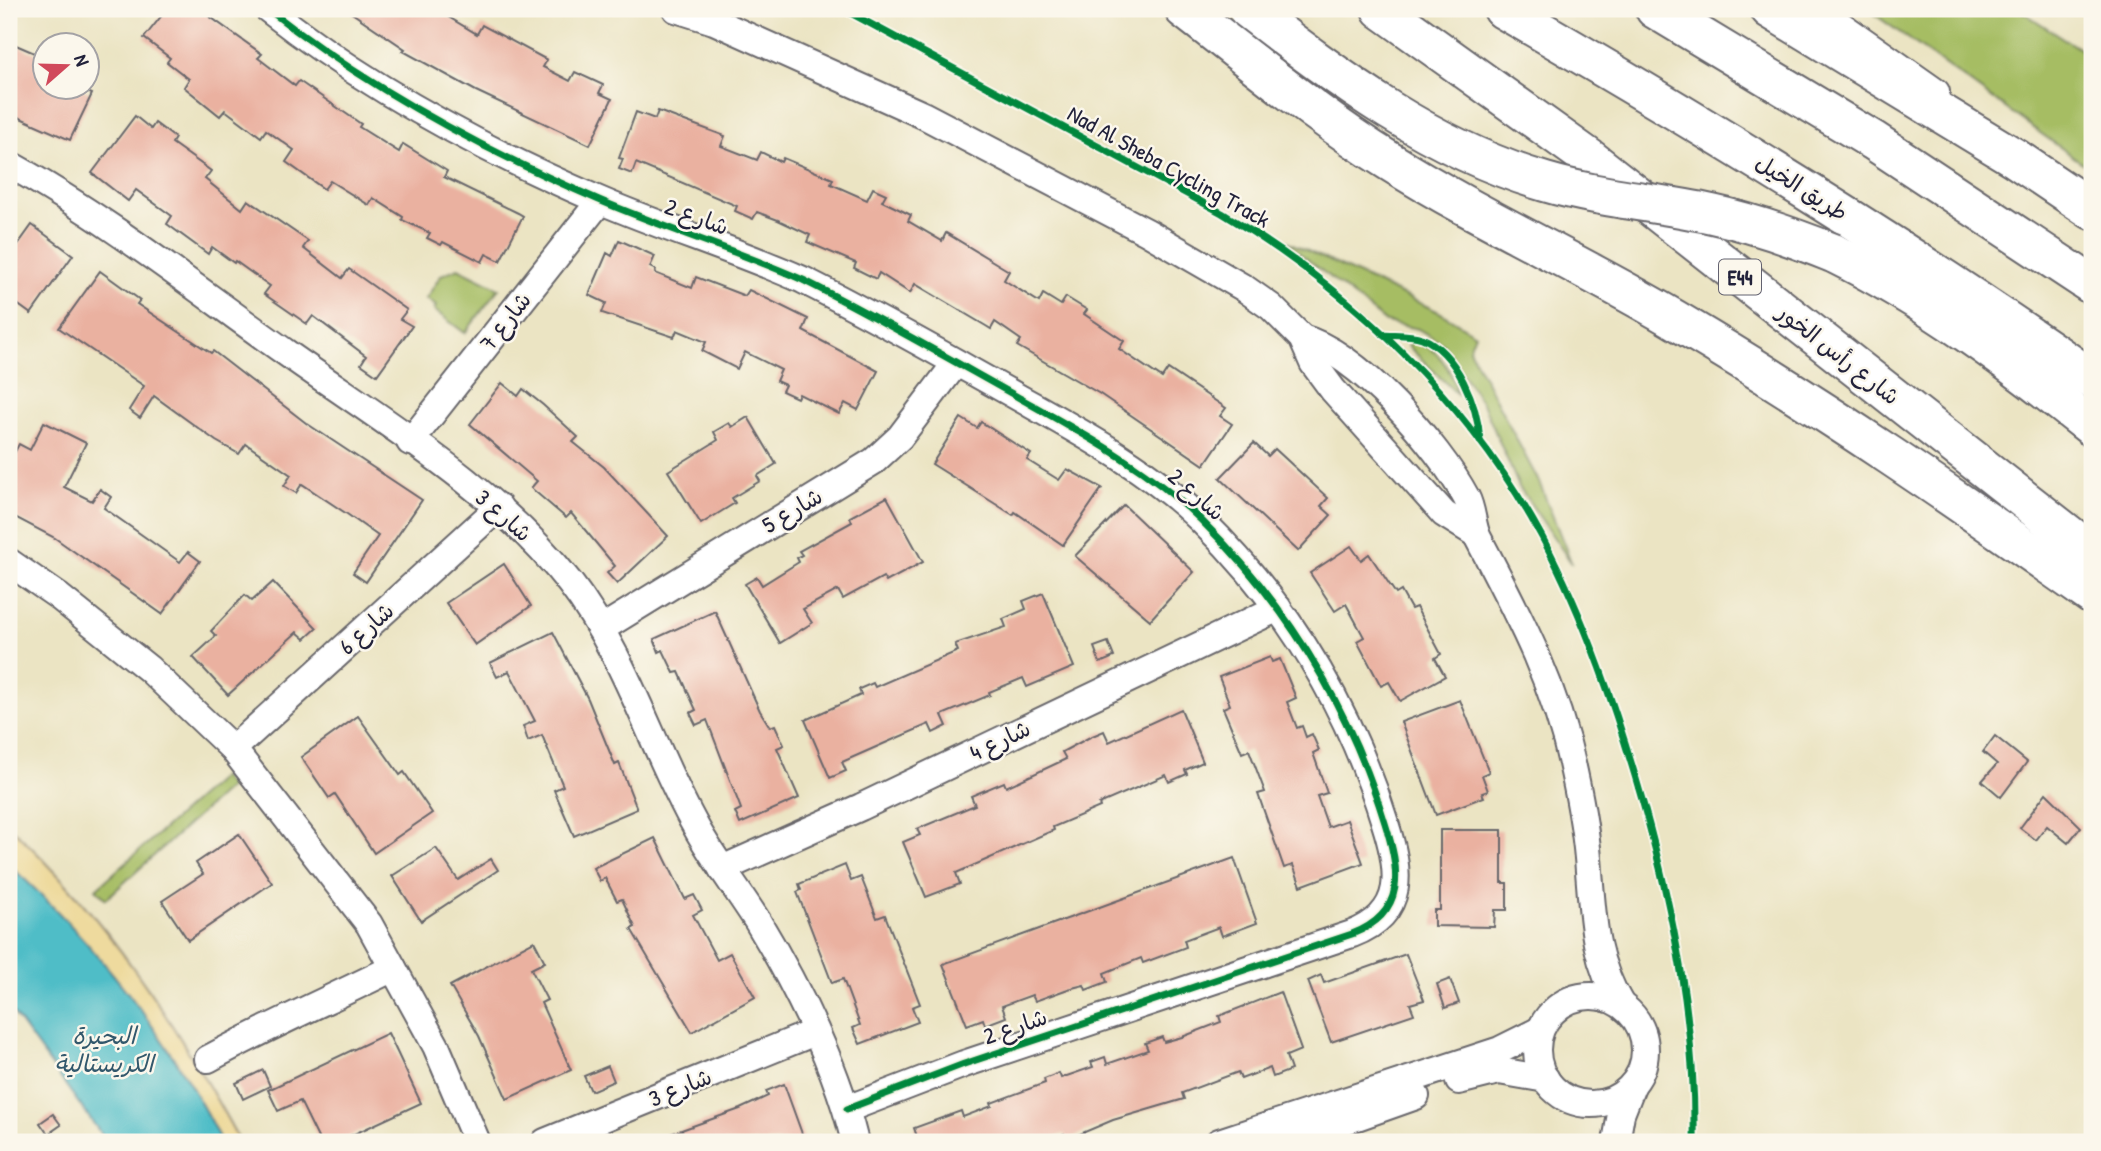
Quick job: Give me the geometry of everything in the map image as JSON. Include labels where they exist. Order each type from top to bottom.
[{"type":"highway","points":[[1184,9],[1263,73],[1346,133],[1435,189],[1635,296],[1740,358],[2092,595]]},
{"type":"highway","points":[[1248,9],[1318,64],[1413,127],[1477,159],[1545,182],[1747,223],[1833,253],[1898,286],[1960,328],[2092,427]]},
{"type":"highway","name":"شارع رأس الخور","points":[[1381,9],[1589,158],[2092,553]]},
{"type":"highway","name":"طريق الخيل","points":[[1503,9],[1792,181],[1973,297],[2092,379]]},
{"type":"highway","points":[[1655,9],[1874,141],[2092,285]]},
{"type":"highway","points":[[1769,9],[2015,158],[2092,210]]},
{"type":"street","name":"شارع 2","points":[[268,9],[327,53],[422,112],[600,201],[803,279],[1100,445],[1157,483],[1199,518],[1278,608],[1333,690],[1362,755],[1394,852],[1396,882],[1387,909],[1366,928],[964,1064],[846,1109]]},
{"type":"street","points":[[676,9],[707,15],[923,115],[1147,232],[1244,288],[1271,307],[1302,338],[1313,363],[1333,390],[1404,466],[1444,514],[1476,534]]},
{"type":"street","points":[[1818,9],[1906,68],[2015,158]]},
{"type":"street","name":"شارع 3","points":[[9,164],[92,215],[410,442],[499,507],[537,544],[571,585],[601,629],[638,701],[673,785],[722,869],[758,923],[815,1032],[846,1109],[855,1142]]},
{"type":"street","name":"شارع 7","points":[[410,442],[600,201]]},
{"type":"street","points":[[1302,338],[1326,346],[1349,361],[1428,444],[1465,495],[1473,514],[1476,534],[1525,624],[1561,720],[1583,820],[1592,924],[1601,965],[1620,1003],[1636,1020],[1645,1042],[1643,1065],[1621,1114],[1616,1142]]},
{"type":"street","name":"شارع 5","points":[[601,629],[874,461],[900,437],[956,363]]},
{"type":"street","points":[[1404,466],[1428,444]]},
{"type":"street","name":"شارع 6","points":[[233,749],[499,507]]},
{"type":"street","points":[[9,562],[58,596],[149,669],[233,749],[362,914],[436,1046],[477,1142]]},
{"type":"street","name":"شارع 4","points":[[722,869],[849,812],[1278,608]]},
{"type":"street","points":[[1570,999],[1588,956],[1592,924]]},
{"type":"street","points":[[208,1059],[261,1030],[318,1006],[393,968]]},
{"type":"street","points":[[1620,1003],[1601,996],[1570,999],[1552,1012],[1540,1030],[1536,1050],[1546,1079],[1564,1097],[1577,1102],[1589,1104],[1612,1100],[1632,1086]]},
{"type":"street","points":[[1219,1142],[1500,1050],[1540,1030]]},
{"type":"street","name":"شارع 3","points":[[545,1142],[815,1032]]},
{"type":"street","points":[[1286,1142],[1480,1073],[1511,1072],[1546,1079]]},
{"type":"street","points":[[1577,1102],[1616,1142]]},
{"type":"green space","points":[[1867,9],[2018,9],[2092,57],[2092,170]]},
{"type":"green space","points":[[1282,239],[1439,312],[1475,334],[1469,349],[1539,482],[1572,564],[1519,487],[1485,408],[1443,344],[1418,329],[1386,322]]},
{"type":"green space","points":[[458,268],[499,288],[465,333],[434,310],[436,306],[426,299],[441,275]]},
{"type":"green space","points":[[1411,341],[1436,353],[1447,367],[1457,394],[1408,346]]},
{"type":"green space","points":[[222,777],[230,787],[106,899],[96,889]]},
{"type":"sand","points":[[9,826],[77,897],[138,974],[191,1057],[240,1142],[221,1142],[179,1066],[128,993],[71,926],[9,865]]},
{"type":"water","name":"البحيرة الكريستالية","points":[[9,865],[71,926],[128,993],[179,1066],[221,1142],[107,1142],[9,1007]]},
{"type":"building","points":[[167,9],[199,9],[262,54],[258,58],[295,86],[299,81],[361,124],[359,127],[399,152],[403,144],[447,171],[444,177],[523,216],[500,261],[486,254],[482,262],[443,242],[441,245],[427,238],[430,233],[402,220],[403,217],[373,198],[369,205],[330,181],[324,189],[286,162],[294,150],[266,130],[261,137],[225,110],[220,116],[184,87],[189,79],[167,62],[170,58],[144,38]]},
{"type":"building","points":[[346,9],[435,9],[477,34],[482,25],[547,60],[543,67],[570,81],[575,72],[603,85],[599,93],[612,99],[590,145],[476,91],[403,51],[405,49]]},
{"type":"building","points":[[9,42],[32,52],[32,102],[88,102],[70,140],[9,113]]},
{"type":"building","points":[[658,111],[725,136],[721,146],[757,160],[761,152],[781,162],[783,158],[833,179],[831,184],[867,200],[873,188],[886,194],[882,201],[911,215],[908,221],[942,241],[946,233],[1009,271],[1004,280],[1039,302],[1043,294],[1061,305],[1066,297],[1087,310],[1084,314],[1124,341],[1119,349],[1162,378],[1168,369],[1226,408],[1220,416],[1232,424],[1204,465],[1100,394],[1017,346],[1021,340],[995,322],[991,329],[915,284],[910,293],[879,273],[876,279],[854,268],[856,263],[807,242],[810,235],[778,220],[757,212],[753,219],[735,211],[737,206],[636,163],[632,174],[619,169],[623,159],[619,158],[636,112],[655,119]]},
{"type":"building","points":[[135,116],[151,129],[155,123],[175,138],[172,143],[211,171],[205,179],[242,209],[248,200],[308,241],[303,248],[342,278],[349,269],[407,310],[400,319],[412,326],[377,375],[361,364],[366,356],[313,316],[307,324],[264,294],[270,286],[235,261],[234,263],[212,247],[208,254],[167,224],[172,216],[136,190],[128,201],[92,173]]},
{"type":"building","points":[[32,225],[73,255],[31,314],[9,298],[9,257]]},
{"type":"building","points":[[619,240],[655,256],[650,267],[656,270],[655,273],[692,288],[696,277],[745,296],[749,290],[808,319],[803,331],[878,371],[858,410],[845,403],[839,414],[799,394],[797,398],[782,391],[785,385],[776,381],[781,370],[745,352],[737,369],[702,351],[706,342],[677,330],[674,337],[602,313],[606,303],[589,295],[607,253],[612,256]]},
{"type":"building","points":[[100,271],[140,300],[137,304],[211,353],[213,351],[306,423],[422,500],[366,582],[353,573],[378,536],[302,484],[296,493],[284,486],[291,475],[246,444],[239,454],[216,441],[154,396],[140,418],[129,410],[144,386],[59,328]]},
{"type":"building","points":[[502,383],[518,396],[523,389],[578,437],[573,442],[604,467],[668,536],[617,584],[607,573],[615,566],[571,513],[566,518],[531,488],[537,481],[470,424]]},
{"type":"building","points":[[748,417],[776,464],[757,476],[760,481],[732,498],[735,503],[701,524],[668,471],[718,440],[714,432],[729,423],[732,427]]},
{"type":"building","points":[[961,418],[977,428],[981,422],[1031,454],[1027,460],[1059,480],[1067,469],[1102,488],[1063,545],[1015,512],[1013,515],[932,464]]},
{"type":"building","points":[[44,422],[86,443],[64,487],[92,501],[100,489],[111,497],[104,508],[180,562],[188,552],[200,561],[162,614],[55,538],[9,514],[9,463],[19,444],[30,450]]},
{"type":"building","points":[[1254,443],[1268,456],[1275,449],[1328,498],[1321,506],[1331,515],[1298,551],[1220,478]]},
{"type":"building","points":[[887,497],[923,562],[886,582],[883,577],[843,599],[838,590],[803,609],[812,623],[780,643],[745,584],[757,577],[762,585],[799,562],[797,558],[802,555],[799,551],[852,522],[850,517]]},
{"type":"building","points":[[1124,505],[1194,572],[1150,620],[1075,556]]},
{"type":"building","points":[[1351,546],[1361,560],[1369,554],[1396,594],[1401,591],[1411,609],[1416,607],[1441,654],[1435,658],[1445,676],[1400,701],[1389,682],[1381,686],[1357,641],[1364,637],[1346,604],[1335,611],[1310,573]]},
{"type":"building","points":[[504,564],[531,606],[475,645],[446,603]]},
{"type":"building","points":[[273,582],[317,628],[305,639],[297,632],[228,695],[193,657],[216,636],[211,631],[245,595],[252,601]]},
{"type":"building","points":[[1043,593],[1074,667],[1027,687],[1023,678],[989,692],[990,695],[942,715],[947,726],[933,733],[929,724],[842,762],[846,771],[830,778],[805,720],[861,695],[859,689],[873,683],[875,687],[958,651],[955,644],[1006,627],[1003,619],[1026,609],[1023,601]]},
{"type":"building","points":[[715,611],[760,711],[770,727],[775,725],[784,745],[777,748],[799,798],[740,824],[735,812],[741,809],[707,720],[696,725],[690,713],[696,710],[679,672],[674,673],[663,650],[659,652],[654,639]]},
{"type":"building","points":[[553,632],[588,699],[615,765],[619,763],[637,809],[574,836],[554,790],[563,786],[542,735],[528,741],[523,726],[535,721],[509,671],[497,677],[490,663]]},
{"type":"building","points":[[1108,642],[1114,657],[1100,663],[1094,647]]},
{"type":"building","points":[[1270,657],[1272,662],[1280,659],[1296,698],[1287,702],[1297,728],[1302,726],[1306,737],[1312,734],[1319,750],[1313,753],[1327,793],[1317,796],[1328,827],[1347,820],[1363,863],[1301,886],[1293,865],[1284,868],[1258,794],[1265,792],[1249,750],[1242,753],[1223,708],[1230,705],[1219,677]]},
{"type":"building","points":[[1460,700],[1489,772],[1482,775],[1488,791],[1482,793],[1484,797],[1436,815],[1401,722]]},
{"type":"building","points":[[1181,709],[1203,762],[1185,770],[1187,774],[1169,782],[1166,775],[1099,804],[1100,807],[1053,827],[1054,830],[956,873],[960,884],[926,897],[903,842],[920,835],[917,829],[975,805],[971,796],[1004,782],[1006,787],[1066,759],[1062,752],[1090,737],[1104,731],[1109,742]]},
{"type":"building","points":[[358,716],[400,775],[404,772],[432,813],[374,853],[335,794],[329,798],[301,757]]},
{"type":"building","points":[[1995,736],[2027,762],[2001,797],[1982,781],[1997,764],[1983,752]]},
{"type":"building","points":[[2046,793],[2081,827],[2068,843],[2047,826],[2036,840],[2020,828]]},
{"type":"building","points":[[1440,830],[1502,830],[1502,883],[1507,883],[1507,910],[1495,910],[1494,927],[1434,926],[1434,910],[1440,910]]},
{"type":"building","points":[[239,834],[272,883],[188,940],[162,901],[203,874],[196,863]]},
{"type":"building","points":[[655,838],[685,899],[694,895],[702,910],[693,915],[717,960],[730,953],[755,997],[692,1032],[631,929],[635,927],[622,899],[617,901],[605,878],[600,881],[593,868]]},
{"type":"building","points":[[436,848],[458,880],[491,859],[498,870],[421,921],[392,876]]},
{"type":"building","points":[[1234,858],[1257,923],[1222,936],[1219,927],[1184,940],[1186,947],[1143,963],[1141,958],[1104,973],[1107,982],[1086,990],[1084,985],[1068,989],[1035,1001],[1032,995],[1002,1006],[1006,1017],[985,1025],[983,1019],[967,1025],[943,964]]},
{"type":"building","points":[[845,865],[851,881],[861,877],[877,918],[885,915],[920,1004],[912,1007],[918,1022],[860,1044],[853,1028],[860,1025],[843,979],[832,983],[797,892],[801,890],[799,884]]},
{"type":"building","points":[[534,941],[545,962],[531,969],[547,1000],[541,1003],[571,1070],[507,1099],[479,1036],[450,986]]},
{"type":"building","points":[[1406,954],[1424,1000],[1410,1004],[1414,1014],[1331,1042],[1308,981],[1321,975],[1324,983]]},
{"type":"building","points":[[1450,979],[1459,1003],[1445,1008],[1437,984]]},
{"type":"building","points":[[1280,992],[1301,1050],[1286,1056],[1291,1070],[1273,1077],[1270,1068],[1241,1079],[1238,1072],[1182,1093],[1184,1099],[1113,1120],[1066,1140],[1064,1134],[1042,1142],[919,1142],[914,1128],[961,1111],[963,1117],[992,1106],[991,1103],[1045,1083],[1044,1079],[1059,1073],[1061,1078],[1093,1067],[1091,1062],[1105,1057],[1107,1064],[1148,1050],[1145,1043],[1162,1037],[1164,1042],[1182,1037],[1221,1022],[1219,1016]]},
{"type":"building","points":[[388,1033],[421,1103],[337,1142],[320,1142],[300,1101],[278,1111],[268,1090]]},
{"type":"building","points":[[608,1066],[614,1081],[591,1091],[584,1076]]},
{"type":"building","points":[[263,1070],[270,1086],[243,1099],[236,1083]]},
{"type":"building","points":[[784,1084],[805,1142],[648,1142],[740,1109],[768,1096],[766,1091]]},
{"type":"building","points":[[53,1114],[61,1125],[48,1134],[40,1123]]},
{"type":"cycle path","points":[[268,9],[306,38],[386,91],[470,138],[599,200],[803,280],[1113,452],[1180,501],[1233,553],[1288,623],[1334,698],[1370,780],[1394,857],[1396,873],[1391,902],[1370,925],[1352,934],[964,1064],[847,1109]]},
{"type":"cycle path","name":"Nad Al Sheba Cycling Track","points":[[843,9],[1222,213],[1270,244],[1362,314],[1404,354],[1480,440],[1542,537],[1573,601],[1599,667],[1633,769],[1664,886],[1681,971],[1691,1056],[1694,1142]]},
{"type":"cycle path","points":[[1383,334],[1422,338],[1446,355],[1470,397],[1480,441]]}]
